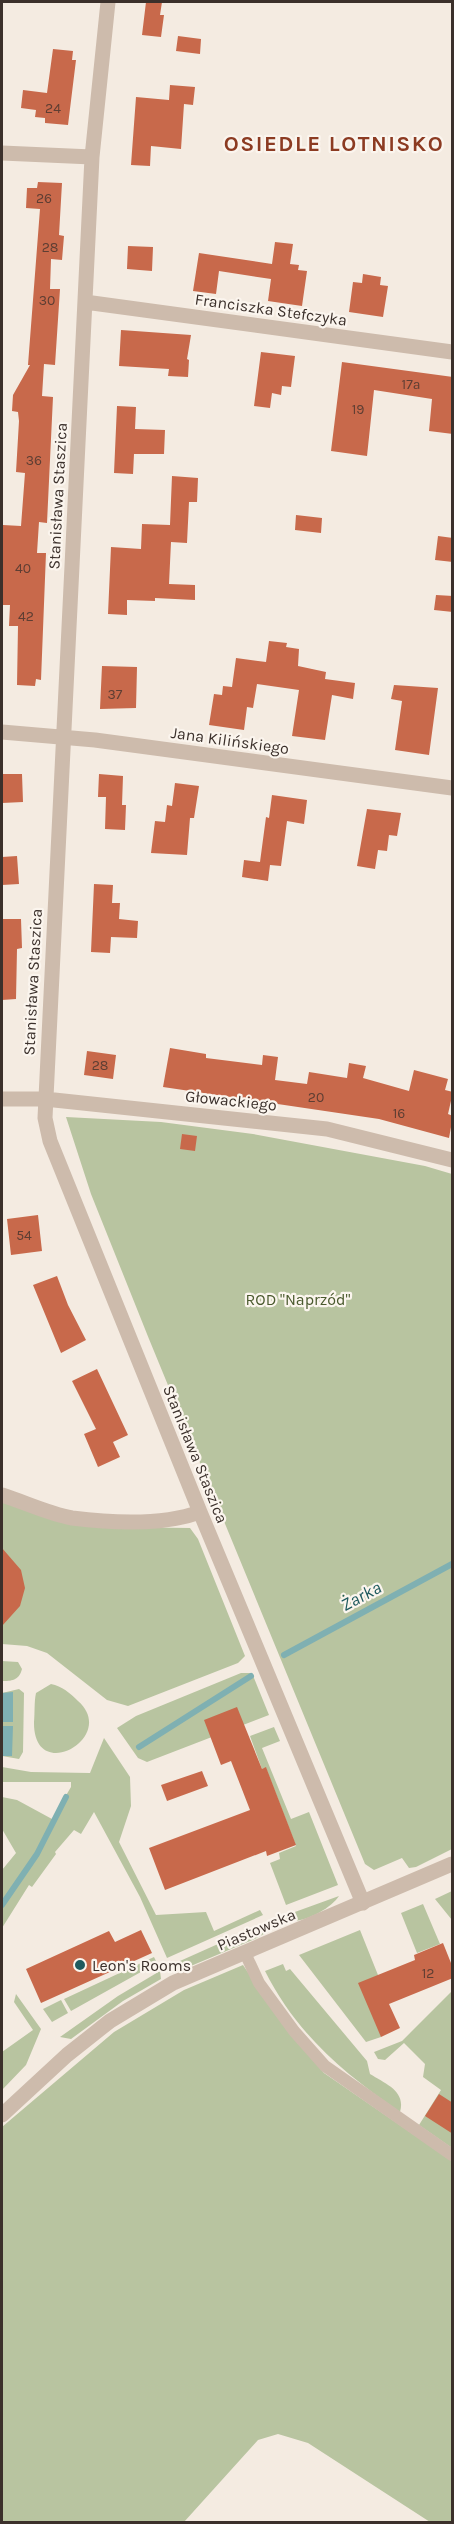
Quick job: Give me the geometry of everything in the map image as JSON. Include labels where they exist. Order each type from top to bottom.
[{"type":"street","name":"Stanisława Staszica","points":[[108,2],[92,157],[45,1118],[50,1141],[200,1512],[363,1903]]},
{"type":"street","points":[[2,153],[92,157]]},
{"type":"street","name":"Franciszka Stefczyka","points":[[85,302],[453,352]]},
{"type":"street","name":"Jana Kilińskiego","points":[[2,732],[453,788]]},
{"type":"street","name":"Głowackiego","points":[[2,1099],[45,1099],[327,1129],[453,1160]]},
{"type":"street","points":[[2,1495],[70,1518],[126,1521],[180,1520],[200,1512]]},
{"type":"street","name":"Piastowska","points":[[2,2115],[67,2055],[110,2022],[173,1983],[453,1864]]},
{"type":"lane","points":[[245,1953],[259,1983],[294,2031],[325,2066],[453,2155]]},
{"type":"green space","name":"ROD \"Naprzód\"","points":[[66,1117],[161,1122],[253,1134],[425,1166],[452,1174],[452,1849],[416,1867],[409,1868],[402,1858],[374,1870],[365,1864],[149,1339],[91,1194]]},
{"type":"green space","points":[[2,1502],[115,1527],[190,1528],[198,1539],[245,1656],[238,1663],[128,1706],[107,1700],[47,1653],[27,1646],[2,1644]]},
{"type":"green space","points":[[2,1661],[18,1662],[22,1669],[17,1678],[2,1681]]},
{"type":"green space","points":[[241,1673],[252,1673],[269,1715],[147,1762],[138,1758],[117,1728],[136,1716]]},
{"type":"green space","points":[[51,1684],[69,1693],[88,1715],[88,1728],[82,1740],[71,1749],[58,1753],[46,1751],[37,1741],[34,1722],[36,1693]]},
{"type":"green space","points":[[19,1689],[24,1693],[23,1752],[19,1759],[2,1756],[2,1693]]},
{"type":"green space","points":[[274,1727],[280,1741],[262,1748],[291,1819],[309,1812],[338,1885],[286,1905],[270,1863],[280,1859],[279,1853],[296,1846],[266,1768],[262,1769],[250,1736]]},
{"type":"green space","points":[[104,1738],[130,1777],[131,1806],[119,1842],[156,1915],[206,1912],[214,1931],[260,1910],[263,1915],[167,1958],[140,1897],[94,1812],[81,1834],[74,1830],[55,1852],[56,1854],[32,1887],[29,1885],[2,1928],[2,1870],[16,1853],[2,1829],[2,1797],[17,1800],[52,1819],[71,1787],[71,1782],[2,1782],[2,1767],[31,1772],[90,1773]]},
{"type":"green space","points":[[452,1891],[452,1920],[435,1899]]},
{"type":"green space","points":[[339,1896],[328,1907],[312,1916],[295,1921],[281,1917]]},
{"type":"green space","points":[[423,1904],[440,1944],[417,1953],[401,1913]]},
{"type":"green space","points":[[265,1923],[267,1932],[257,1938],[179,1971],[171,1965]]},
{"type":"green space","points":[[360,1930],[378,1975],[381,2037],[366,2042],[299,1955]]},
{"type":"green space","points":[[154,1957],[157,1963],[71,2011],[64,1999]]},
{"type":"green space","points":[[283,1964],[286,1971],[290,1969],[367,2061],[370,2074],[397,2093],[401,2105],[400,2112],[359,2082],[306,2033],[291,2014],[265,1971]]},
{"type":"green space","points":[[243,1965],[280,2020],[324,2073],[452,2161],[452,2522],[430,2522],[308,2443],[278,2434],[258,2440],[184,2522],[2,2522],[2,2127],[114,2032],[184,1990]]},
{"type":"green space","points":[[160,1971],[161,1979],[123,2001],[71,2039],[60,2037],[118,1996]]},
{"type":"green space","points":[[452,1991],[452,2148],[419,2125],[441,2090],[423,2077],[425,2064],[404,2043],[385,2060],[378,2059],[374,2052],[402,2041]]},
{"type":"green space","points":[[16,1994],[41,2029],[26,2065],[2,2090],[2,2052],[33,2030],[14,2002]]},
{"type":"green space","points":[[61,2000],[68,2013],[52,2022],[43,2009]]},
{"type":"water","points":[[13,1692],[13,1722],[2,1722],[2,1693]]},
{"type":"water","points":[[2,1726],[13,1726],[12,1756],[2,1756]]},
{"type":"building","points":[[146,2],[162,2],[160,15],[164,15],[161,37],[142,35]]},
{"type":"building","points":[[178,36],[201,39],[200,54],[176,51]]},
{"type":"building","points":[[53,49],[73,51],[72,60],[76,60],[68,125],[45,123],[45,118],[35,117],[36,110],[21,108],[23,90],[47,93]]},
{"type":"building","points":[[170,85],[195,87],[193,105],[184,104],[181,149],[151,146],[150,166],[131,165],[136,97],[169,100]]},
{"type":"building","points":[[38,182],[62,183],[59,235],[64,236],[62,260],[51,259],[50,289],[60,289],[55,365],[44,364],[42,396],[53,397],[47,523],[39,522],[37,553],[46,553],[41,680],[36,679],[35,686],[17,685],[18,626],[9,626],[10,605],[2,605],[2,566],[3,525],[21,526],[25,473],[16,472],[19,421],[18,412],[12,411],[13,395],[30,365],[28,365],[40,209],[26,208],[27,188],[37,188]]},
{"type":"building","points":[[275,242],[293,244],[290,264],[299,265],[298,270],[307,271],[302,306],[268,301],[271,279],[219,271],[216,294],[193,291],[199,253],[272,264]]},
{"type":"building","points":[[128,246],[153,247],[152,271],[127,269]]},
{"type":"building","points":[[363,274],[381,277],[380,285],[388,286],[383,317],[349,312],[353,282],[362,283]]},
{"type":"building","points":[[121,330],[191,335],[187,359],[189,360],[188,377],[168,376],[169,369],[119,366]]},
{"type":"building","points":[[261,352],[295,356],[291,387],[282,386],[281,395],[272,393],[270,408],[254,406]]},
{"type":"building","points":[[342,362],[453,377],[453,434],[429,431],[432,399],[374,390],[367,456],[331,451]]},
{"type":"building","points":[[117,406],[136,407],[135,429],[165,430],[164,454],[134,454],[133,474],[114,473]]},
{"type":"building","points":[[172,476],[198,478],[197,502],[189,502],[187,543],[171,542],[169,584],[195,585],[195,600],[155,598],[155,601],[127,600],[127,615],[108,614],[111,547],[141,549],[142,524],[170,525]]},
{"type":"building","points":[[296,515],[322,518],[321,533],[295,530]]},
{"type":"building","points":[[438,536],[453,538],[453,562],[435,560]]},
{"type":"building","points":[[436,595],[453,596],[453,612],[434,610]]},
{"type":"building","points":[[269,641],[287,643],[286,647],[299,649],[298,666],[326,672],[325,679],[355,683],[353,699],[332,695],[325,740],[292,736],[299,690],[257,684],[253,708],[247,707],[244,730],[209,725],[214,694],[222,695],[223,686],[232,687],[236,658],[266,662]]},
{"type":"building","points":[[102,666],[137,667],[136,708],[100,709]]},
{"type":"building","points":[[394,685],[438,688],[429,755],[395,750],[402,701],[391,699]]},
{"type":"building","points":[[2,774],[22,774],[23,802],[2,803]]},
{"type":"building","points":[[99,774],[123,776],[122,805],[126,805],[125,830],[105,829],[106,797],[98,797]]},
{"type":"building","points":[[175,783],[199,786],[194,818],[190,818],[187,855],[151,853],[155,821],[165,822],[167,805],[172,806]]},
{"type":"building","points":[[272,795],[307,800],[304,824],[287,821],[281,866],[270,865],[268,881],[242,877],[244,860],[260,862],[266,817],[269,818]]},
{"type":"building","points":[[367,809],[401,813],[397,836],[389,835],[387,851],[378,850],[375,869],[357,866]]},
{"type":"building","points":[[17,856],[19,884],[2,885],[2,857]]},
{"type":"building","points":[[94,884],[113,885],[112,903],[120,903],[119,919],[138,921],[137,938],[111,937],[110,953],[91,952]]},
{"type":"building","points":[[2,919],[21,919],[22,948],[17,949],[16,999],[2,1000]]},
{"type":"building","points":[[170,1048],[206,1054],[206,1058],[262,1065],[263,1055],[278,1057],[275,1080],[307,1084],[309,1072],[347,1078],[349,1063],[366,1066],[363,1078],[409,1091],[414,1070],[448,1079],[445,1090],[453,1092],[448,1114],[453,1116],[449,1138],[379,1119],[163,1087]]},
{"type":"building","points":[[87,1051],[116,1055],[113,1079],[84,1075]]},
{"type":"building","points":[[182,1134],[197,1136],[195,1151],[180,1149]]},
{"type":"building","points":[[38,1215],[42,1251],[11,1255],[7,1219]]},
{"type":"building","points":[[57,1276],[68,1305],[86,1340],[61,1353],[33,1285]]},
{"type":"building","points":[[97,1369],[128,1435],[113,1442],[120,1457],[98,1467],[84,1434],[96,1429],[72,1381]]},
{"type":"building","points":[[2,1548],[21,1570],[25,1588],[20,1606],[2,1626]]},
{"type":"building","points":[[237,1707],[262,1769],[266,1767],[296,1845],[267,1856],[266,1851],[165,1890],[149,1848],[250,1810],[231,1761],[221,1765],[204,1720]]},
{"type":"building","points":[[202,1771],[208,1786],[167,1801],[161,1785]]},
{"type":"building","name":"Leon's Rooms","points":[[141,1930],[152,1953],[41,2003],[26,1969],[109,1931],[115,1942]]},
{"type":"building","points":[[443,1943],[453,1968],[453,1978],[389,2004],[400,2028],[381,2037],[358,1983],[415,1960],[414,1955]]},
{"type":"building","points":[[439,2094],[453,2103],[453,2134],[425,2116]]},
{"type":"waterway","name":"Żarka","points":[[284,1655],[452,1564]]},
{"type":"waterway","name":"Żarka","points":[[139,1747],[251,1676]]},
{"type":"waterway","name":"Żarka","points":[[2,1905],[37,1854],[66,1797]]},
{"type":"place","name":"Leon's Rooms","points":[[80,1965]]},
{"type":"district","name":"OSIEDLE LOTNISKO","points":[[334,143]]}]
